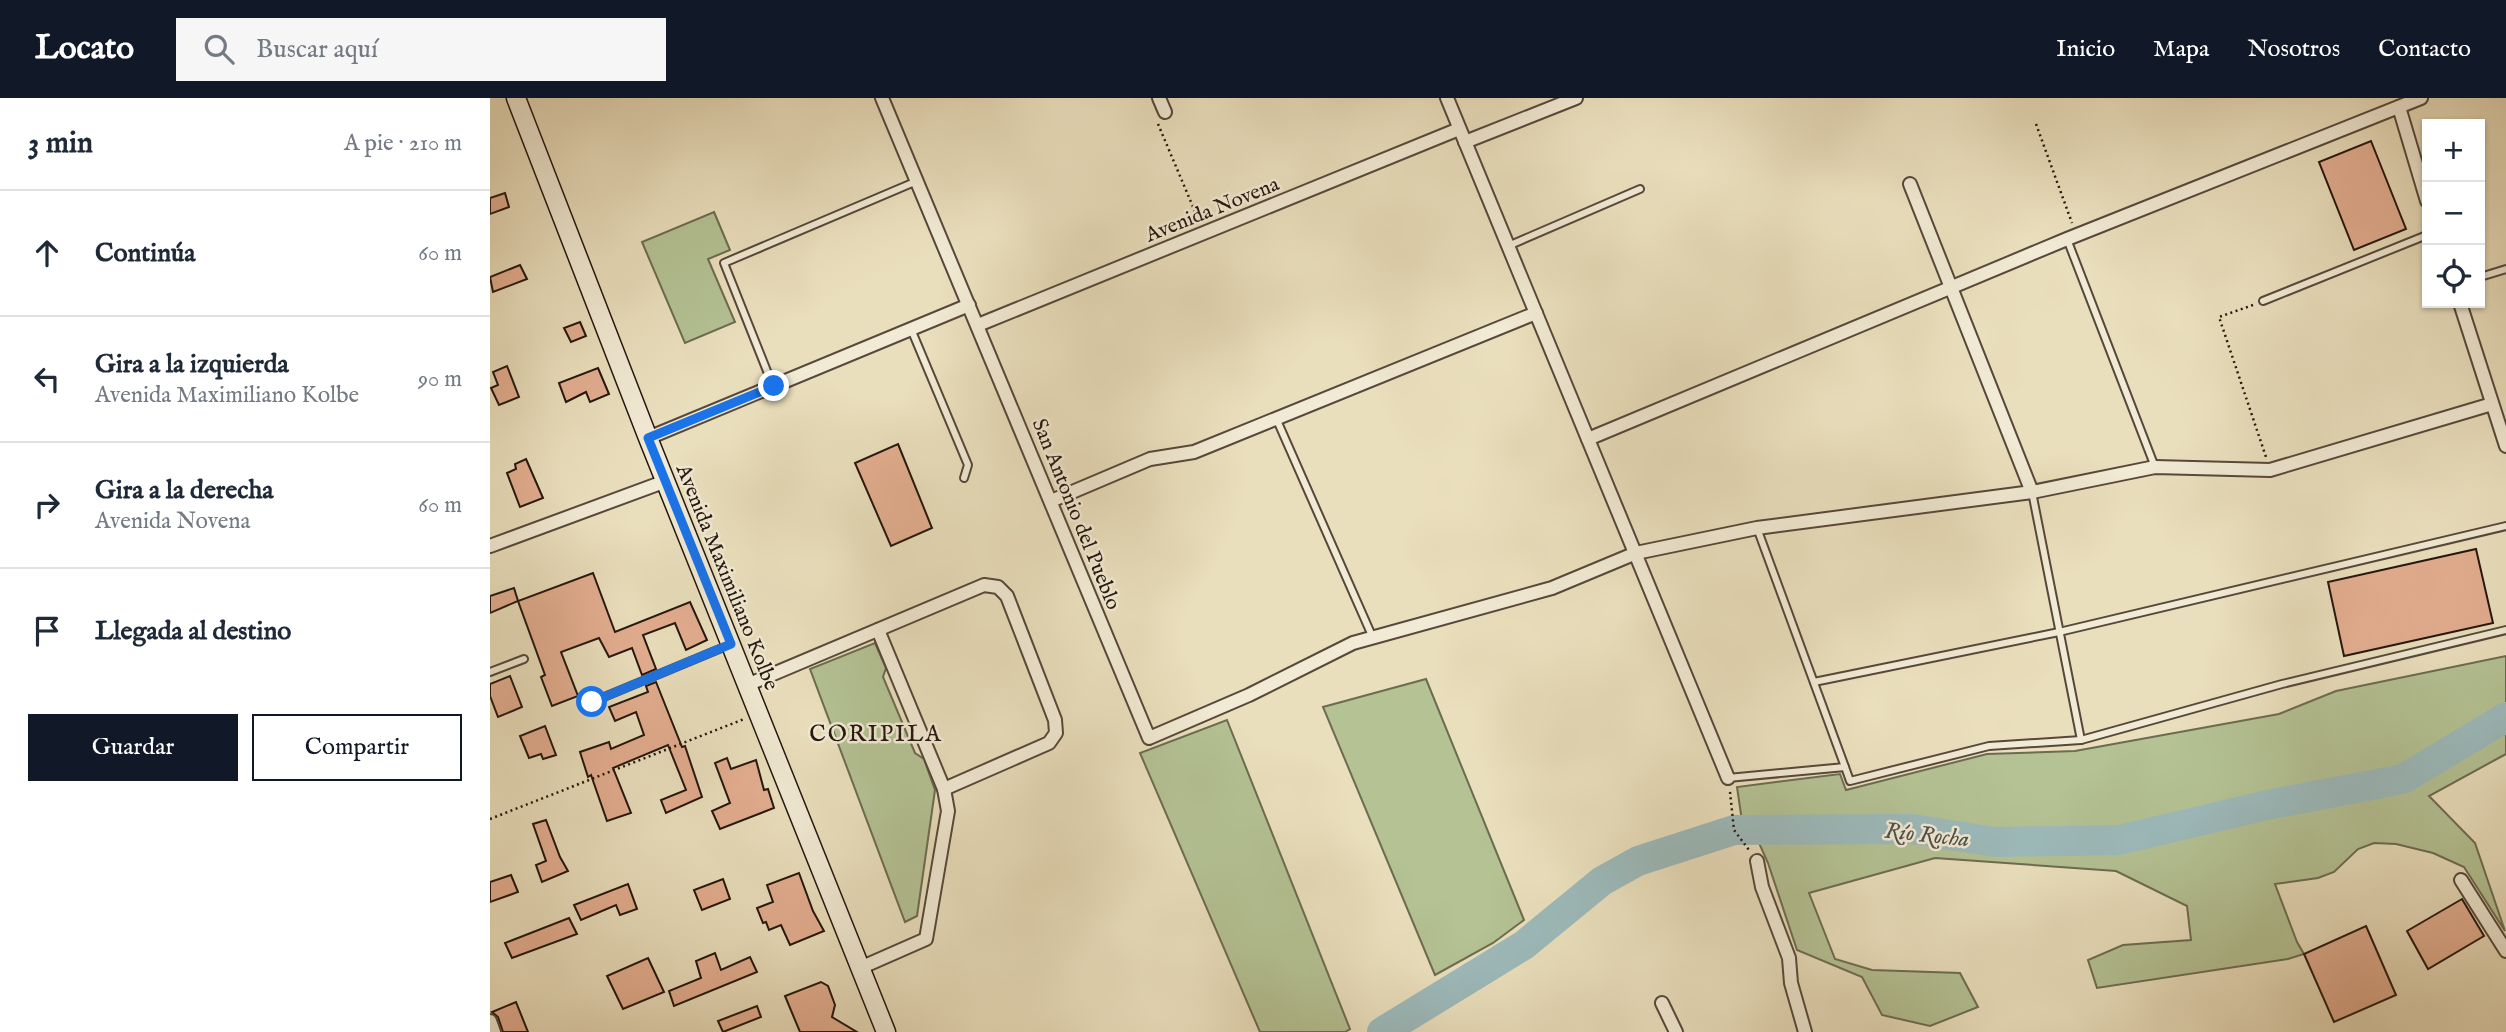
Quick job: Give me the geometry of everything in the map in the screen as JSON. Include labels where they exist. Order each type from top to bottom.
[{"type":"main road","name":"Avenida Maximiliano Kolbe","points":[[516,98],[648,438],[886,1032]]},
{"type":"street","name":"San Antonio del Pueblo","points":[[881,98],[970,305],[1149,738],[1249,695],[1353,643],[1373,638]]},
{"type":"street","points":[[1159,98],[1165,112]]},
{"type":"street","points":[[1447,98],[1728,778]]},
{"type":"street","points":[[1465,142],[1576,98]]},
{"type":"street","points":[[1588,439],[2072,238],[2421,98]]},
{"type":"street","points":[[2399,107],[2422,184]]},
{"type":"street","name":"Avenida Novena","points":[[978,325],[1459,129]]},
{"type":"street","points":[[1910,184],[2032,492]]},
{"type":"street","points":[[648,438],[970,305]]},
{"type":"street","points":[[2462,308],[2506,446]]},
{"type":"street","points":[[1051,501],[1150,459],[1194,452],[1536,313]]},
{"type":"street","points":[[1373,638],[1552,588],[1636,553],[1757,528],[2032,492],[2155,467],[2270,470],[2492,404]]},
{"type":"street","points":[[490,547],[666,481]]},
{"type":"street","points":[[747,685],[984,585],[998,587],[1007,596],[1055,720],[1056,733],[1049,743],[944,789]]},
{"type":"street","points":[[860,968],[926,939],[948,811],[944,789],[878,630]]},
{"type":"street","points":[[1756,861],[1762,887],[1789,958],[1791,983],[1805,1032]]},
{"type":"street","points":[[2461,880],[2506,951]]},
{"type":"street","points":[[1662,1003],[1676,1032]]},
{"type":"street","points":[[490,1021],[494,1032]]},
{"type":"lane","points":[[774,386],[724,263],[917,181]]},
{"type":"lane","points":[[1508,246],[1640,189]]},
{"type":"lane","points":[[2263,301],[2422,237]]},
{"type":"lane","points":[[2072,238],[2155,467]]},
{"type":"lane","points":[[2485,275],[2506,269]]},
{"type":"lane","points":[[911,329],[968,465],[964,478]]},
{"type":"lane","points":[[1276,418],[1373,638]]},
{"type":"lane","points":[[2032,492],[2081,740]]},
{"type":"lane","points":[[1814,682],[2059,632],[2506,526]]},
{"type":"lane","points":[[1757,528],[1850,781],[1989,746],[2081,740],[2282,684],[2506,630]]},
{"type":"lane","points":[[592,702],[731,644]]},
{"type":"lane","points":[[490,672],[524,659]]},
{"type":"lane","points":[[1728,778],[1845,767]]},
{"type":"path","points":[[1165,112],[1158,124],[1204,233]]},
{"type":"path","points":[[2036,124],[2072,238]]},
{"type":"path","points":[[2263,301],[2219,317],[2270,470]]},
{"type":"path","points":[[490,819],[758,713]]},
{"type":"path","points":[[1728,778],[1734,830],[1756,861]]},
{"type":"green space","points":[[714,212],[730,250],[708,259],[735,322],[685,343],[642,242]]},
{"type":"green space","points":[[875,643],[886,668],[883,677],[915,753],[924,759],[935,790],[917,916],[905,922],[810,669]]},
{"type":"green space","points":[[2506,656],[2506,709],[2397,773],[2121,830],[1999,836],[1922,820],[1742,821],[1737,787],[1840,774],[1846,790],[1987,754],[2075,751],[2279,714],[2336,691]]},
{"type":"green space","points":[[1426,679],[1524,920],[1493,943],[1435,975],[1323,707]]},
{"type":"green space","points":[[1227,720],[1350,1029],[1345,1032],[1260,1032],[1140,753]]},
{"type":"green space","points":[[2506,730],[2506,754],[2429,796],[2475,843],[2505,931],[2464,867],[2433,853],[2396,844],[2374,843],[2358,849],[2334,872],[2318,878],[2275,884],[2304,954],[2288,959],[2097,988],[2088,960],[2123,945],[2191,940],[2187,906],[2116,871],[1935,858],[1809,893],[1835,959],[1872,970],[1960,973],[1978,1007],[1930,1026],[1882,1015],[1862,977],[1797,950],[1759,843],[1933,842],[1987,853],[2117,851],[2409,787]]},
{"type":"building","points":[[2371,141],[2406,229],[2354,250],[2319,162]]},
{"type":"building","points":[[505,193],[509,207],[490,214],[490,198]]},
{"type":"building","points":[[520,265],[527,279],[493,292],[490,277]]},
{"type":"building","points":[[580,322],[586,336],[571,342],[564,328]]},
{"type":"building","points":[[507,366],[519,397],[499,405],[491,388],[498,385],[493,372]]},
{"type":"building","points":[[598,368],[609,394],[590,402],[586,392],[566,402],[559,383]]},
{"type":"building","points":[[898,444],[932,528],[891,546],[855,463]]},
{"type":"building","points":[[526,459],[543,498],[520,507],[507,473],[516,469],[515,464]]},
{"type":"building","points":[[2476,549],[2493,623],[2344,656],[2328,582]]},
{"type":"building","points":[[593,573],[615,632],[690,602],[707,640],[686,650],[675,623],[643,635],[656,669],[642,675],[632,648],[609,657],[599,638],[561,652],[578,696],[552,706],[541,677],[545,675],[518,601]]},
{"type":"building","points":[[514,588],[518,601],[490,613],[490,596]]},
{"type":"building","points":[[510,676],[522,707],[498,717],[490,696],[490,684]]},
{"type":"building","points":[[656,682],[682,747],[685,746],[702,797],[666,813],[661,800],[686,790],[668,745],[613,768],[631,813],[607,821],[580,752],[609,742],[611,749],[644,735],[636,712],[615,721],[609,707],[648,692],[646,686]]},
{"type":"building","points":[[545,726],[556,755],[543,759],[541,754],[529,758],[520,736]]},
{"type":"building","points":[[727,758],[731,769],[756,760],[764,790],[768,789],[774,808],[720,829],[712,811],[730,803],[715,763]]},
{"type":"building","points":[[546,820],[568,871],[542,882],[536,865],[546,861],[533,824]]},
{"type":"building","points":[[799,873],[813,911],[824,931],[790,945],[781,925],[769,930],[757,908],[773,902],[767,885]]},
{"type":"building","points":[[511,875],[518,892],[490,902],[490,882]]},
{"type":"building","points":[[723,879],[730,899],[702,910],[694,890]]},
{"type":"building","points":[[628,884],[637,909],[620,915],[616,905],[581,920],[574,905]]},
{"type":"building","points":[[2462,899],[2484,936],[2428,969],[2407,931]]},
{"type":"building","points":[[569,918],[577,934],[512,958],[505,943]]},
{"type":"building","points":[[2366,926],[2396,995],[2334,1022],[2304,954]]},
{"type":"building","points":[[715,953],[721,970],[750,957],[757,972],[674,1006],[669,991],[701,978],[696,961]]},
{"type":"building","points":[[648,958],[664,992],[623,1009],[607,976]]},
{"type":"building","points":[[821,982],[828,986],[835,1005],[832,1017],[857,1032],[800,1032],[785,996]]},
{"type":"building","points":[[516,1002],[528,1032],[503,1032],[498,1017],[492,1012]]},
{"type":"building","points":[[757,1006],[761,1017],[723,1032],[718,1021]]},
{"type":"waterway","name":"Río Rocha","points":[[1382,1032],[1524,945],[1602,881],[1638,861],[1734,830],[1912,829],[1995,842],[2119,840],[2267,805],[2403,779],[2506,717]]},
{"type":"district","name":"CORIPILA","points":[[876,733]]},
{"type":"route","points":[[592,702],[731,644],[648,438],[774,386]]}]
